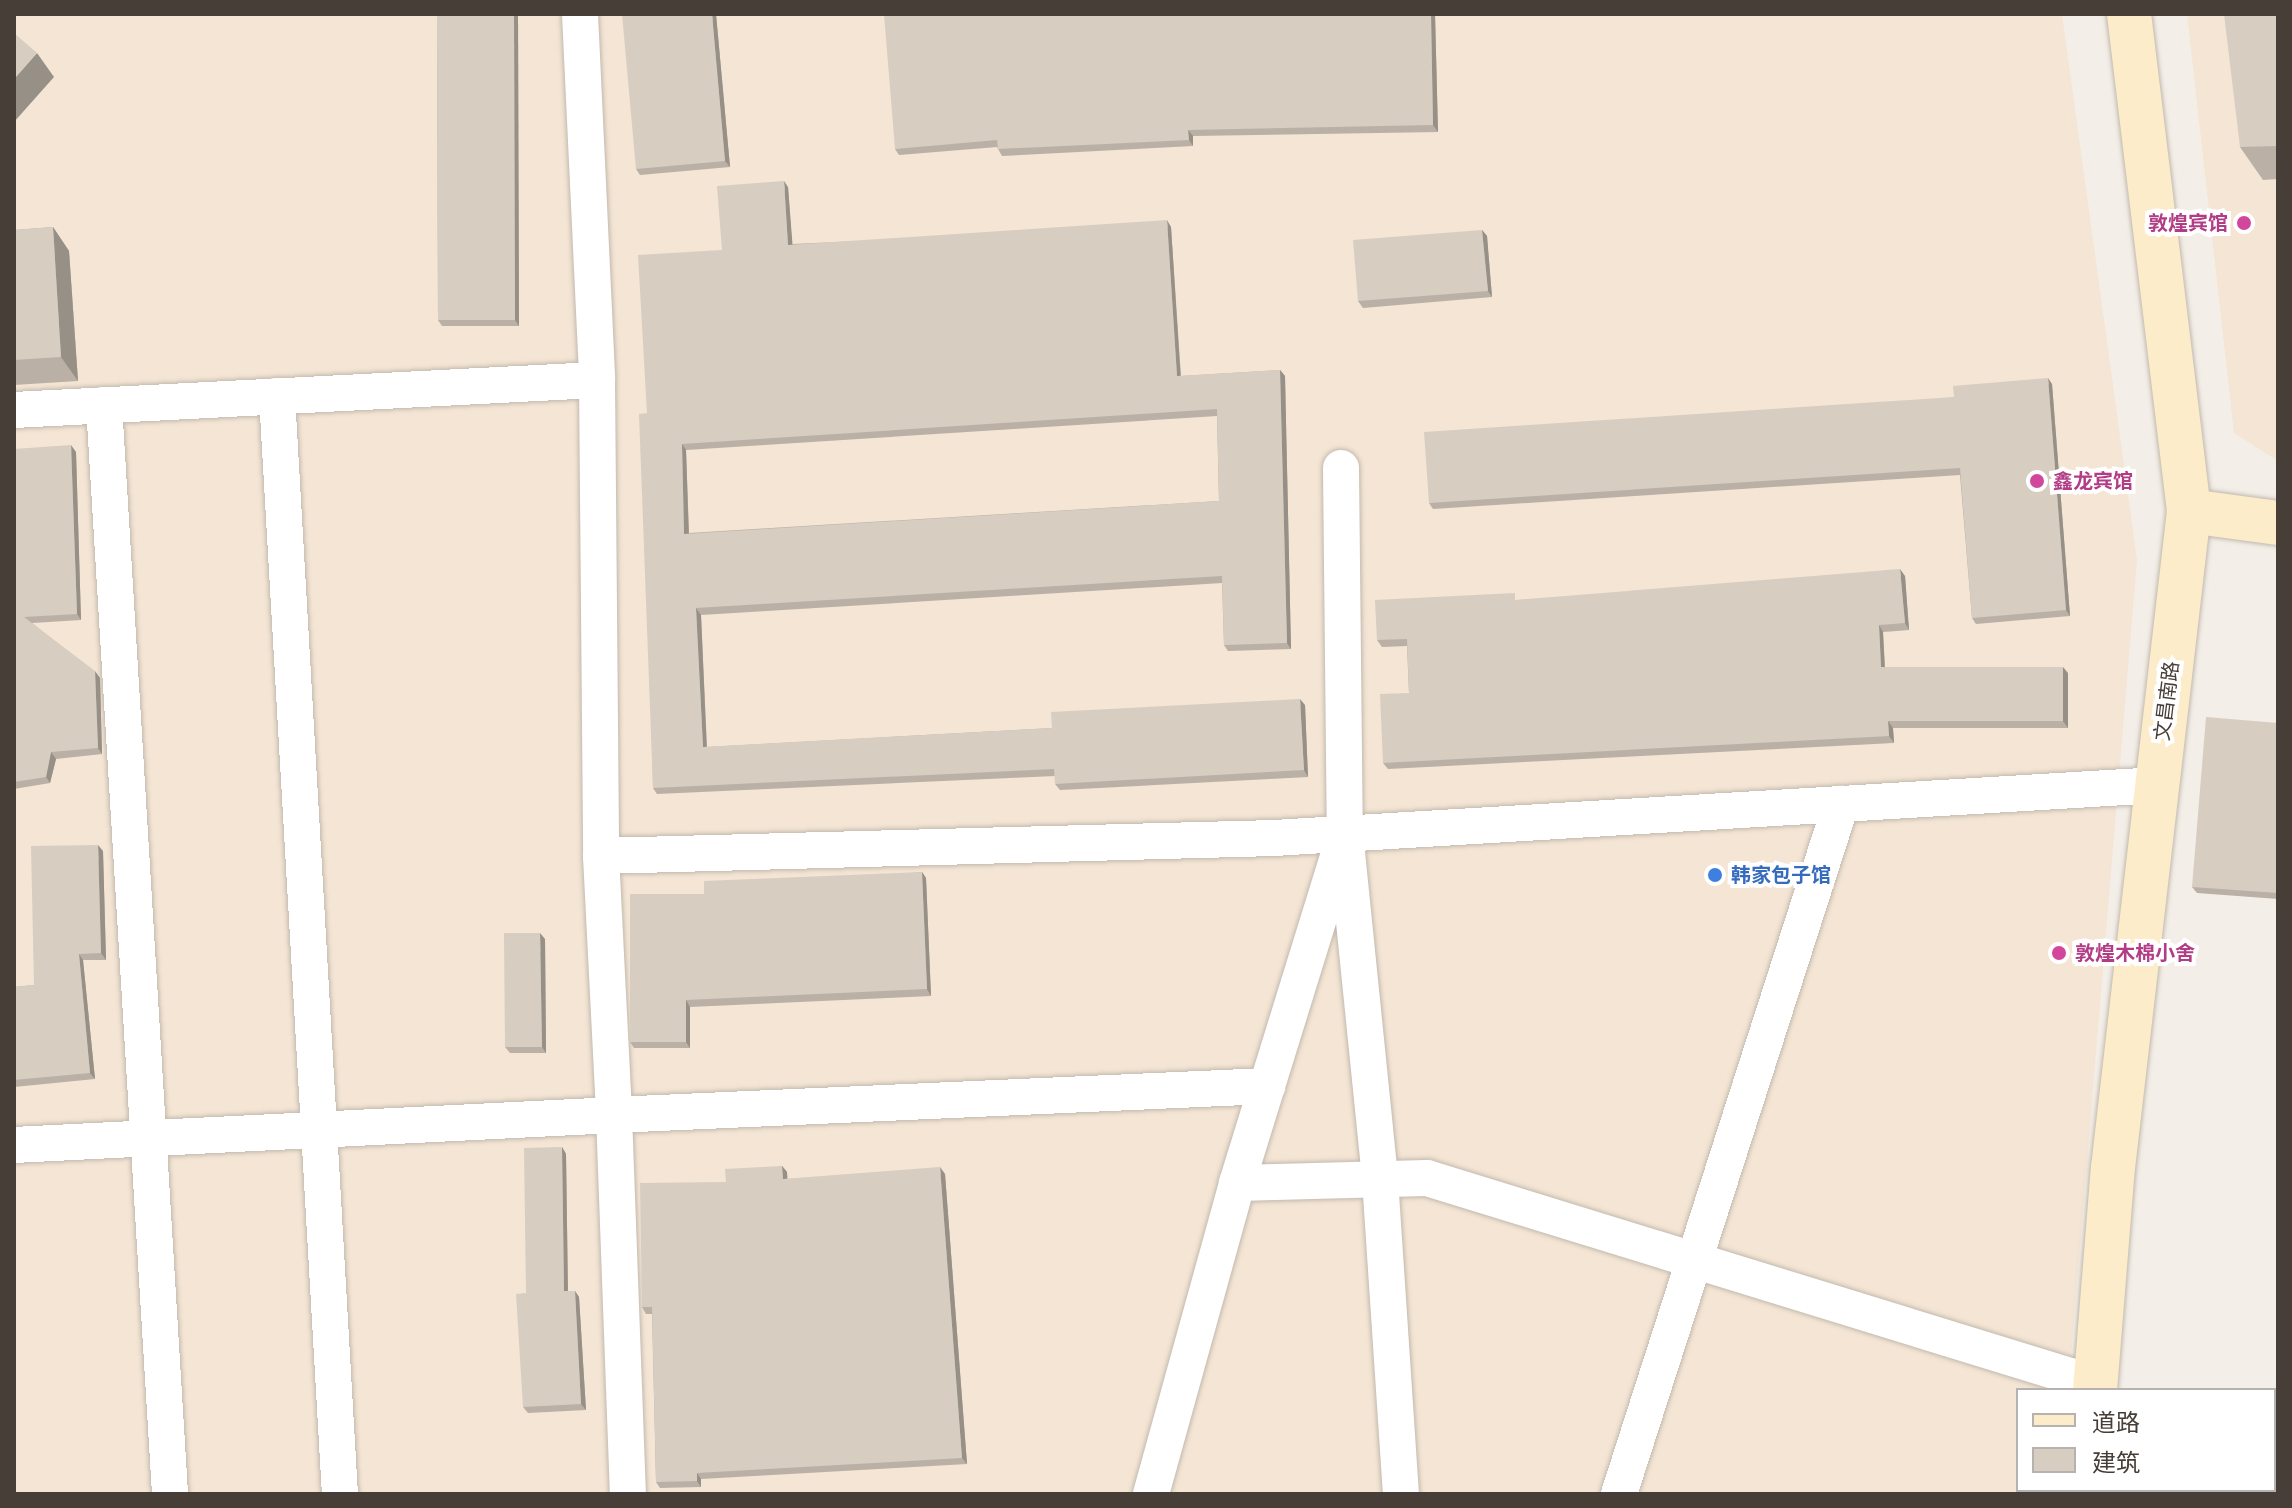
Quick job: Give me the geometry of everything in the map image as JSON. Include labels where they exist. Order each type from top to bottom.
[{"type":"street","points":[[580,14],[597,380],[601,856],[628,1494]]},
{"type":"street","name":"文昌南路","points":[[2096,1387],[2113,1168],[2189,511],[2129,14]]},
{"type":"street","points":[[14,410],[597,380]]},
{"type":"street","points":[[277,396],[322,1131],[340,1494]]},
{"type":"street","points":[[104,405],[170,1494]]},
{"type":"street","points":[[1341,468],[1345,833],[1380,1179],[1401,1494]]},
{"type":"street","points":[[2189,511],[2278,523]]},
{"type":"street","points":[[601,856],[1345,833],[2158,785]]},
{"type":"street","points":[[1619,1494],[1841,804]]},
{"type":"street","points":[[1151,1494],[1237,1183],[1345,833]]},
{"type":"street","points":[[14,1145],[1267,1086]]},
{"type":"street","points":[[1237,1183],[1427,1178],[2096,1387]]},
{"type":"shaded area","points":[[14,14],[2062,14],[2137,560],[2068,1388],[2016,1388],[2016,1492],[2059,1494],[14,1494]]},
{"type":"shaded area","name":"敦煌宾馆","points":[[2187,14],[2278,14],[2278,461],[2234,433]]},
{"type":"building","points":[[437,14],[514,14],[515,320],[438,320]]},
{"type":"building","points":[[622,14],[712,14],[725,161],[636,169]]},
{"type":"building","points":[[884,14],[1431,14],[1433,125],[1188,130],[1189,140],[998,149],[997,140],[895,149]]},
{"type":"building","points":[[2224,14],[2278,14],[2278,146],[2240,147]]},
{"type":"building","points":[[14,33],[37,53],[14,79]]},
{"type":"building","points":[[784,181],[788,245],[1167,220],[1177,376],[1280,370],[1287,643],[1224,645],[1222,576],[696,608],[703,747],[1052,728],[1051,712],[1300,699],[1304,770],[1055,784],[1054,769],[653,788],[639,414],[647,413],[638,255],[722,250],[717,186]],"holes":[[[1217,409],[1219,501],[684,534],[682,444]]]},
{"type":"building","points":[[53,227],[61,357],[14,360],[14,230]]},
{"type":"building","points":[[1482,230],[1488,291],[1358,301],[1353,240]]},
{"type":"building","points":[[2048,378],[2066,610],[1972,618],[1960,468],[1429,503],[1424,432],[1954,397],[1953,386]]},
{"type":"building","points":[[71,445],[77,614],[24,617],[95,671],[98,748],[51,752],[46,777],[14,782],[14,449]]},
{"type":"building","points":[[1900,569],[1905,623],[1879,625],[1881,667],[2063,667],[2063,721],[1888,721],[1889,736],[1383,763],[1380,694],[1409,693],[1407,639],[1377,640],[1375,600],[1515,593],[1515,600]]},
{"type":"building","points":[[2206,717],[2278,723],[2278,893],[2192,887]]},
{"type":"building","points":[[98,845],[101,953],[79,954],[90,1073],[14,1080],[14,987],[34,985],[31,846]]},
{"type":"building","points":[[922,872],[927,989],[686,1000],[686,1042],[630,1042],[630,894],[704,894],[704,881]]},
{"type":"building","points":[[504,933],[540,933],[542,1047],[505,1047]]},
{"type":"building","points":[[562,1147],[564,1291],[575,1291],[581,1404],[523,1407],[516,1294],[526,1293],[524,1148]]},
{"type":"building","points":[[782,1166],[783,1179],[940,1167],[962,1458],[697,1473],[697,1481],[656,1482],[652,1307],[642,1307],[640,1183],[726,1182],[725,1169]]},
{"type":"building","points":[[2144,1492],[2278,1493],[2278,1494]]},
{"type":"place","name":"敦煌宾馆","points":[[2244,223]]},
{"type":"place","name":"鑫龙宾馆","points":[[2037,481]]},
{"type":"place","name":"韩家包子馆","points":[[1715,875]]},
{"type":"place","name":"敦煌木棉小舍","points":[[2059,953]]}]
